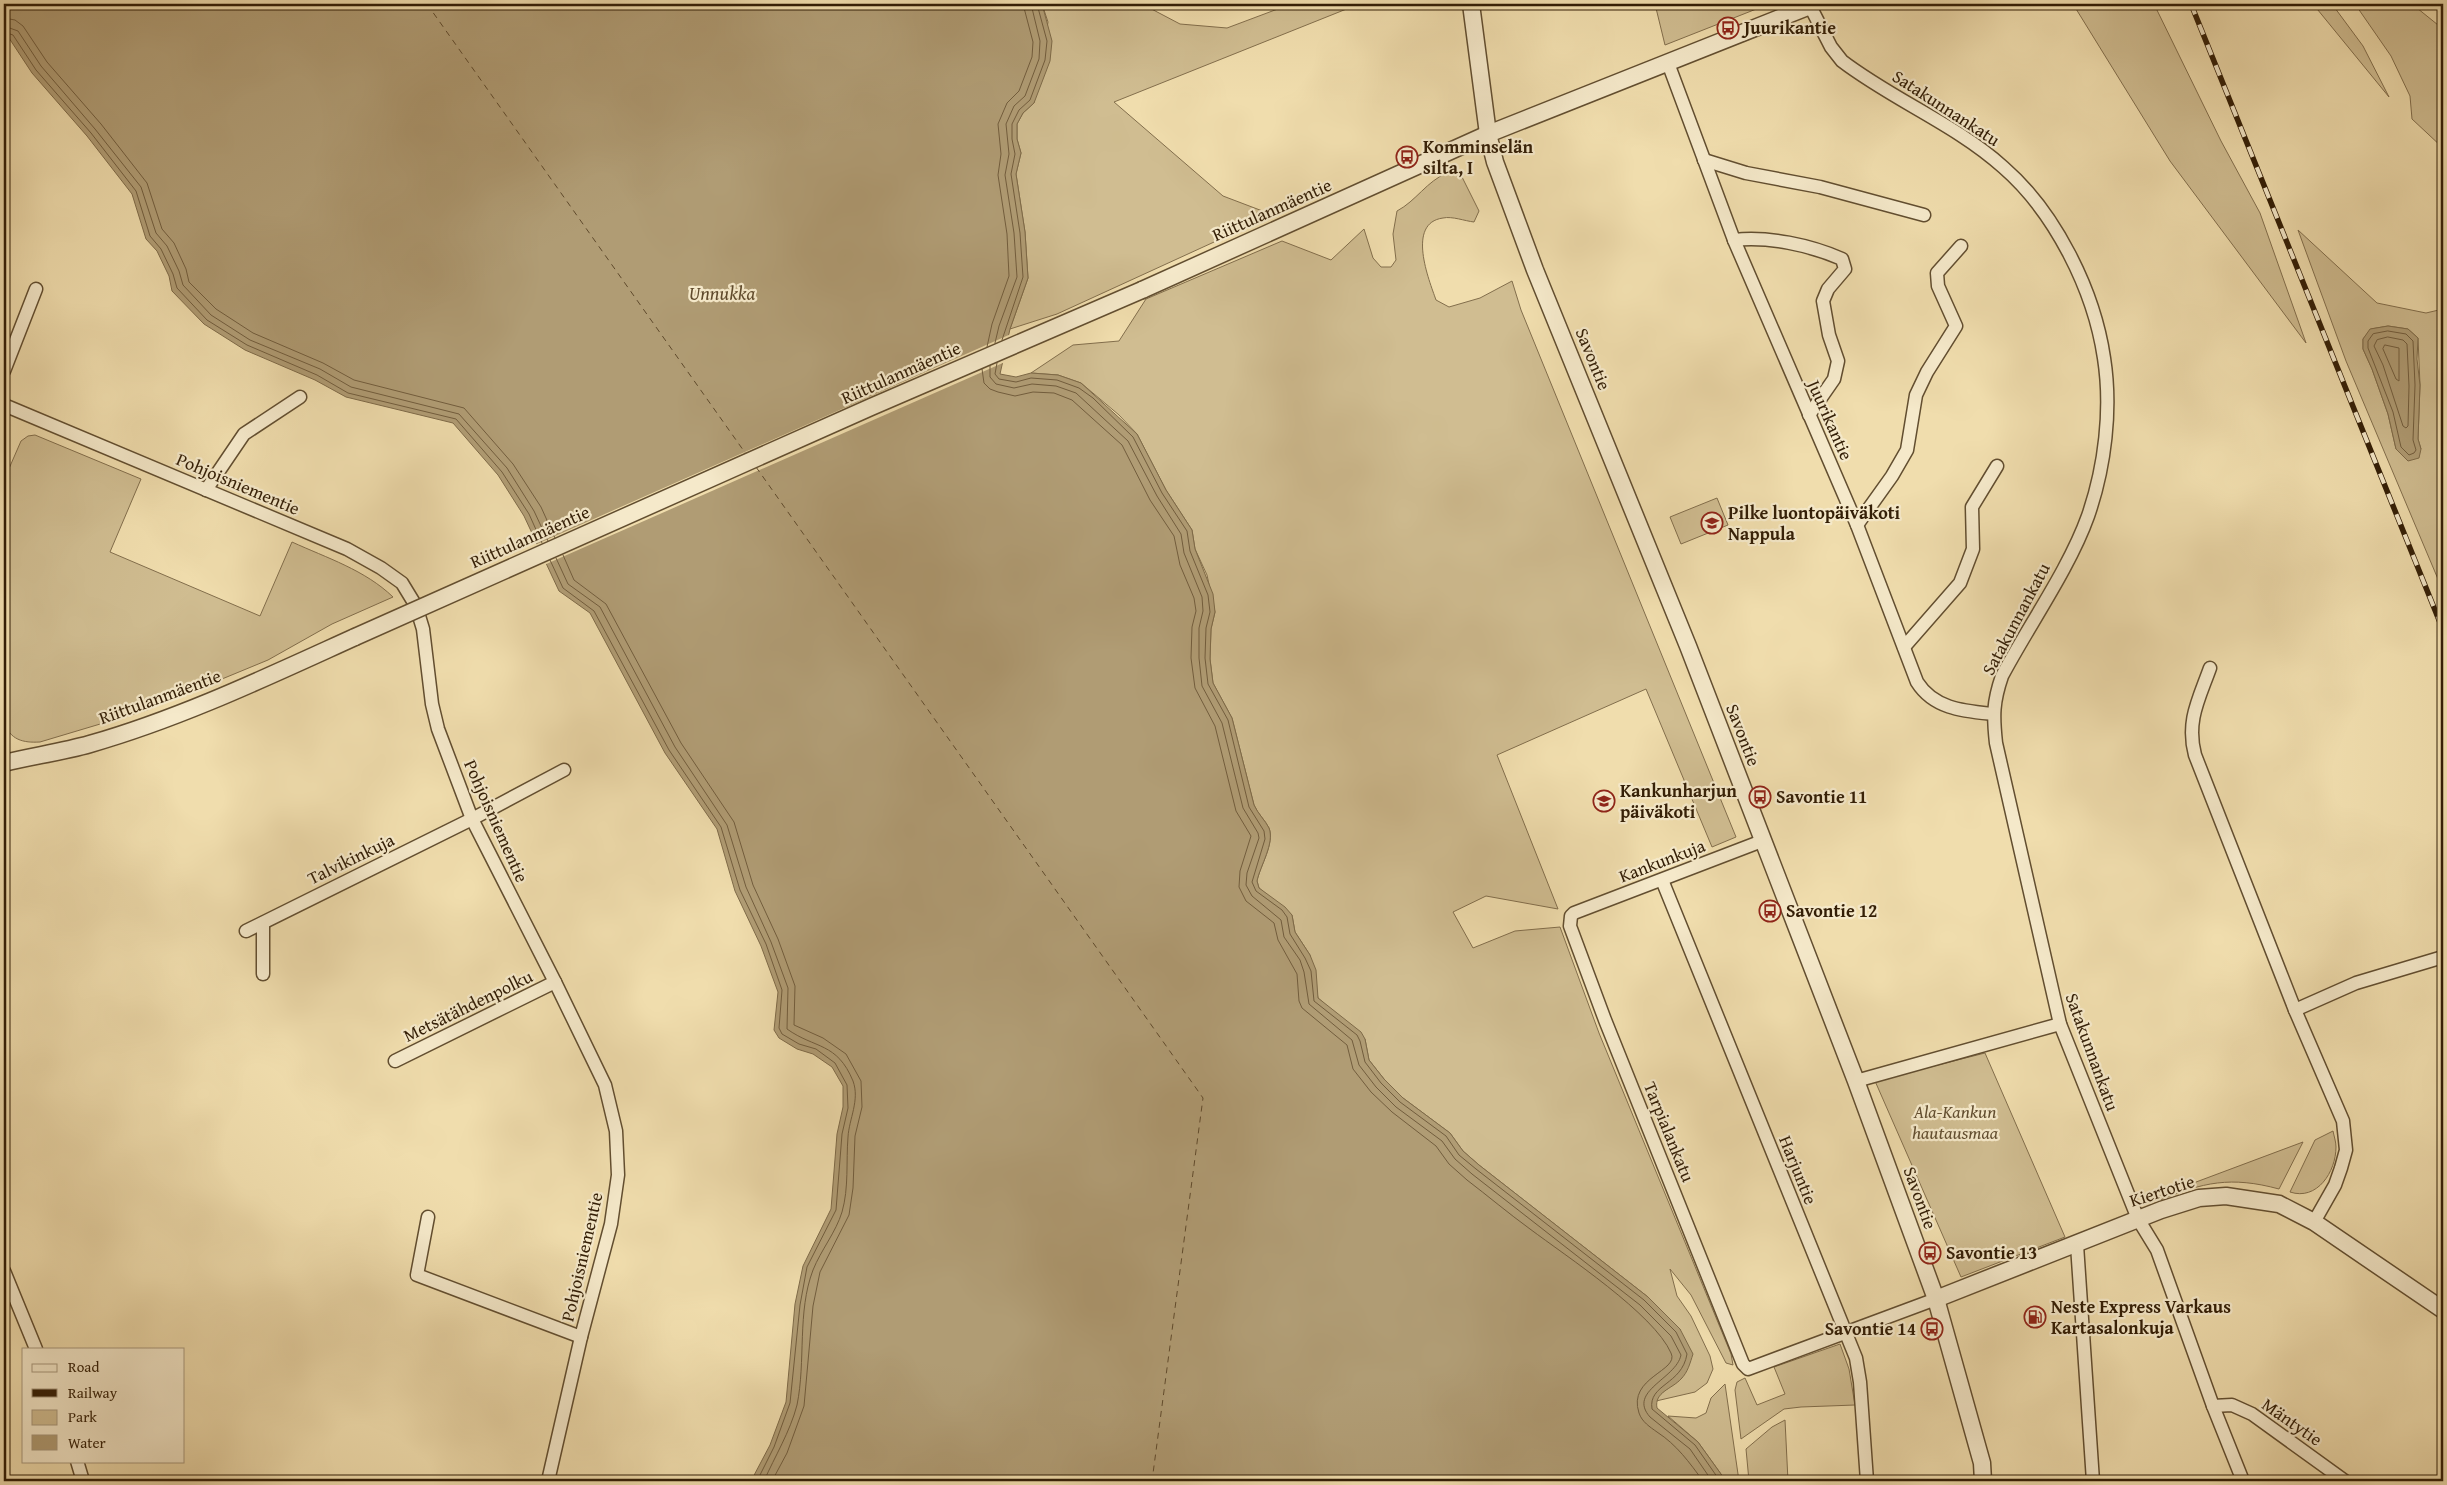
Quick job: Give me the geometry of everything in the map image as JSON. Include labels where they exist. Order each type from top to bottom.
[{"type":"street","name":"Savontie","points":[[1471,4],[1488,134],[1495,162],[1536,270],[1688,646],[1856,1081],[1936,1299],[1982,1462],[1983,1481]]},
{"type":"street","name":"Riittulanmäentie","points":[[4,762],[89,744],[174,716],[260,680],[880,403],[1142,290],[1488,134],[1810,5]]},
{"type":"street","name":"Satakunnankatu","points":[[1810,5],[1831,47],[1842,61],[1967,138],[2004,167],[2034,198],[2062,241],[2082,281],[2096,323],[2104,358],[2107,386],[2104,450],[2098,480],[2078,540],[2002,676],[1994,699],[1993,714],[1996,743],[2060,1024],[2138,1219],[2157,1250],[2213,1406],[2243,1481]]},
{"type":"street","name":"Juurikantie","points":[[1668,63],[1734,240],[1857,525],[1917,682],[1931,699],[1944,706],[1964,711],[1993,714]]},
{"type":"street","points":[[1704,160],[1746,173],[1820,187],[1924,215]]},
{"type":"street","points":[[1734,240],[1764,240],[1800,246],[1842,259],[1844,269],[1828,289],[1823,301],[1829,335],[1838,361],[1834,378],[1809,415]]},
{"type":"street","points":[[1857,525],[1892,476],[1907,450],[1916,395],[1927,372],[1956,326],[1938,286],[1937,274],[1961,246]]},
{"type":"street","points":[[4,371],[36,289]]},
{"type":"street","points":[[206,490],[244,434],[300,397]]},
{"type":"street","name":"Pohjoisniementie","points":[[5,410],[206,490],[347,549],[381,568],[402,583],[416,606],[423,629],[432,704],[438,729],[472,819],[555,982],[604,1085],[616,1131],[618,1175],[611,1224],[581,1337],[548,1481]]},
{"type":"street","points":[[1904,646],[1960,583],[1973,549],[1972,507],[1996,466]]},
{"type":"street","points":[[2210,668],[2192,717],[2190,738],[2194,755],[2295,1010],[2343,1121],[2346,1150],[2341,1168],[2331,1193],[2314,1222]]},
{"type":"street","name":"Talvikinkuja","points":[[246,932],[472,819],[564,770]]},
{"type":"street","name":"Kankunkuja","points":[[1574,913],[1762,841]]},
{"type":"street","name":"Harjuntie","points":[[1662,880],[1856,1358],[1860,1382],[1868,1481]]},
{"type":"street","name":"Tarpialankatu","points":[[1574,913],[1571,916],[1570,926],[1605,1020],[1743,1364],[1748,1369],[1753,1369],[1846,1334]]},
{"type":"street","points":[[262,974],[263,923]]},
{"type":"street","points":[[2295,1010],[2356,983],[2443,958]]},
{"type":"street","name":"Metsätähdenpolku","points":[[395,1061],[555,982]]},
{"type":"street","points":[[1856,1081],[2060,1024]]},
{"type":"street","name":"Kiertotie","points":[[1936,1299],[2077,1245],[2138,1219],[2199,1198],[2226,1196],[2279,1204],[2314,1222],[2443,1310]]},
{"type":"street","points":[[428,1217],[417,1275],[581,1337]]},
{"type":"street","points":[[2077,1245],[2092,1481]]},
{"type":"street","points":[[4,1272],[36,1348]]},
{"type":"street","points":[[1846,1334],[1936,1299]]},
{"type":"street","name":"Mäntytie","points":[[2213,1406],[2232,1405],[2252,1414],[2345,1481]]},
{"type":"street","points":[[77,1462],[83,1481]]},
{"type":"green space","points":[[1042,4],[1142,4],[1180,24],[1227,28],[1291,4],[1359,4],[1114,102],[1223,196],[1273,215],[1057,314],[1010,329],[1028,278],[1025,232],[1016,174],[1021,153],[1017,139],[1017,124],[1023,113],[1034,103],[1048,22]]},
{"type":"green space","points":[[1655,4],[1769,4],[1665,45]]},
{"type":"green space","points":[[2073,4],[2154,4],[2221,141],[2260,213],[2306,343],[2170,161]]},
{"type":"green space","points":[[2313,4],[2332,4],[2363,46],[2389,97]]},
{"type":"green space","points":[[2355,4],[2412,4],[2443,29],[2443,148],[2412,119],[2410,96],[2391,56]]},
{"type":"green space","points":[[1447,173],[1462,177],[1479,211],[1474,222],[1443,218],[1432,222],[1425,230],[1423,253],[1425,267],[1436,300],[1449,307],[1480,298],[1512,281],[1521,310],[1736,837],[1712,847],[1646,689],[1497,755],[1558,909],[1486,896],[1453,912],[1473,948],[1515,931],[1560,927],[1599,1033],[1731,1354],[1733,1365],[1726,1363],[1691,1295],[1670,1269],[1677,1296],[1691,1316],[1710,1356],[1713,1369],[1707,1383],[1695,1392],[1656,1401],[1659,1395],[1682,1378],[1680,1329],[1648,1297],[1479,1165],[1463,1151],[1450,1133],[1403,1098],[1369,1060],[1365,1039],[1318,998],[1310,955],[1295,932],[1292,915],[1259,888],[1257,881],[1269,847],[1269,828],[1254,805],[1232,718],[1213,683],[1210,659],[1211,629],[1215,612],[1207,575],[1195,549],[1192,530],[1166,490],[1137,434],[1119,415],[1081,383],[1058,375],[1031,373],[1073,345],[1119,341],[1146,299],[1282,241],[1331,260],[1364,229],[1373,258],[1381,267],[1391,267],[1396,260],[1393,234],[1397,211],[1433,181]]},
{"type":"green space","points":[[2298,230],[2377,303],[2426,313],[2443,309],[2443,591],[2346,361]],"holes":[[[2388,326],[2408,329],[2418,338],[2420,385],[2418,439],[2421,449],[2396,449],[2388,414],[2363,349],[2363,339],[2371,329]]]},
{"type":"green space","points":[[35,435],[141,479],[110,552],[260,616],[292,542],[358,572],[393,597],[332,624],[268,660],[147,710],[40,742],[28,742],[18,739],[10,733],[4,722],[4,480],[21,441],[28,436]]},
{"type":"green space","points":[[1717,498],[1728,525],[1681,544],[1670,517]]},
{"type":"green space","name":"Ala-Kankun hautausmaa","points":[[1985,1053],[2065,1237],[1961,1277],[1875,1081]]},
{"type":"green space","points":[[2333,1131],[2336,1145],[2335,1156],[2329,1175],[2309,1192],[2300,1194],[2290,1192],[2315,1140]]},
{"type":"green space","points":[[2303,1142],[2279,1189],[2262,1185],[2231,1182],[2203,1185],[2158,1201],[2156,1197]]},
{"type":"green space","points":[[1840,1344],[1849,1369],[1855,1405],[1784,1409],[1741,1439],[1735,1390],[1737,1382],[1745,1378],[1757,1405],[1785,1394],[1774,1367]]},
{"type":"green space","points":[[1725,1384],[1739,1481],[1726,1481],[1698,1442],[1668,1416],[1696,1418],[1706,1413],[1711,1398]]},
{"type":"green space","points":[[1785,1420],[1788,1481],[1749,1481],[1746,1449],[1772,1427]]},
{"type":"water","name":"Unnukka","points":[[4,4],[1042,4],[1052,41],[1050,61],[1034,103],[1023,113],[1017,124],[1017,139],[1021,153],[1016,174],[1025,232],[1028,278],[1010,329],[1000,374],[1016,377],[1031,373],[1058,375],[1081,383],[1137,434],[1166,490],[1192,530],[1195,549],[1213,594],[1215,612],[1211,629],[1210,659],[1213,683],[1232,718],[1254,805],[1269,828],[1270,834],[1269,847],[1257,881],[1259,888],[1285,907],[1292,915],[1295,932],[1310,955],[1316,970],[1318,998],[1361,1032],[1365,1039],[1369,1060],[1403,1098],[1450,1133],[1463,1151],[1479,1165],[1648,1297],[1680,1329],[1693,1354],[1683,1376],[1658,1398],[1657,1408],[1698,1442],[1726,1481],[751,1481],[770,1445],[786,1402],[795,1304],[803,1266],[831,1209],[837,1134],[843,1107],[843,1086],[832,1067],[813,1054],[797,1049],[779,1038],[774,1030],[778,992],[761,946],[735,891],[717,829],[665,753],[590,613],[559,591],[524,516],[498,475],[453,423],[346,397],[315,380],[245,350],[204,324],[172,291],[169,276],[157,251],[146,239],[132,194],[87,136],[32,73],[9,38],[4,36]]},
{"type":"water","points":[[2388,326],[2408,329],[2418,338],[2417,359],[2420,385],[2418,439],[2421,449],[2419,458],[2408,461],[2396,449],[2388,414],[2363,349],[2363,339],[2370,329]]},
{"type":"pier","points":[[1011,334],[1005,362],[544,565],[535,545]]},
{"type":"ferry route","points":[[427,4],[746,454]]},
{"type":"ferry route","points":[[756,467],[1203,1098],[1152,1481]]},
{"type":"railway","points":[[2191,4],[2443,630]]},
{"type":"place","name":"Juurikantie","points":[[1728,28]]},
{"type":"place","name":"Komminselän silta, I","points":[[1407,157]]},
{"type":"place","name":"Pilke luontopäiväkoti Nappula","points":[[1712,523]]},
{"type":"place","name":"Savontie 11","points":[[1760,797]]},
{"type":"place","name":"Kankunharjun päiväkoti","points":[[1604,801]]},
{"type":"place","name":"Savontie 12","points":[[1770,911]]},
{"type":"place","name":"Savontie 13","points":[[1930,1253]]},
{"type":"place","name":"Neste Express Varkaus Kartasalonkuja","points":[[2035,1317]]},
{"type":"place","name":"Savontie 14","points":[[1932,1329]]}]
